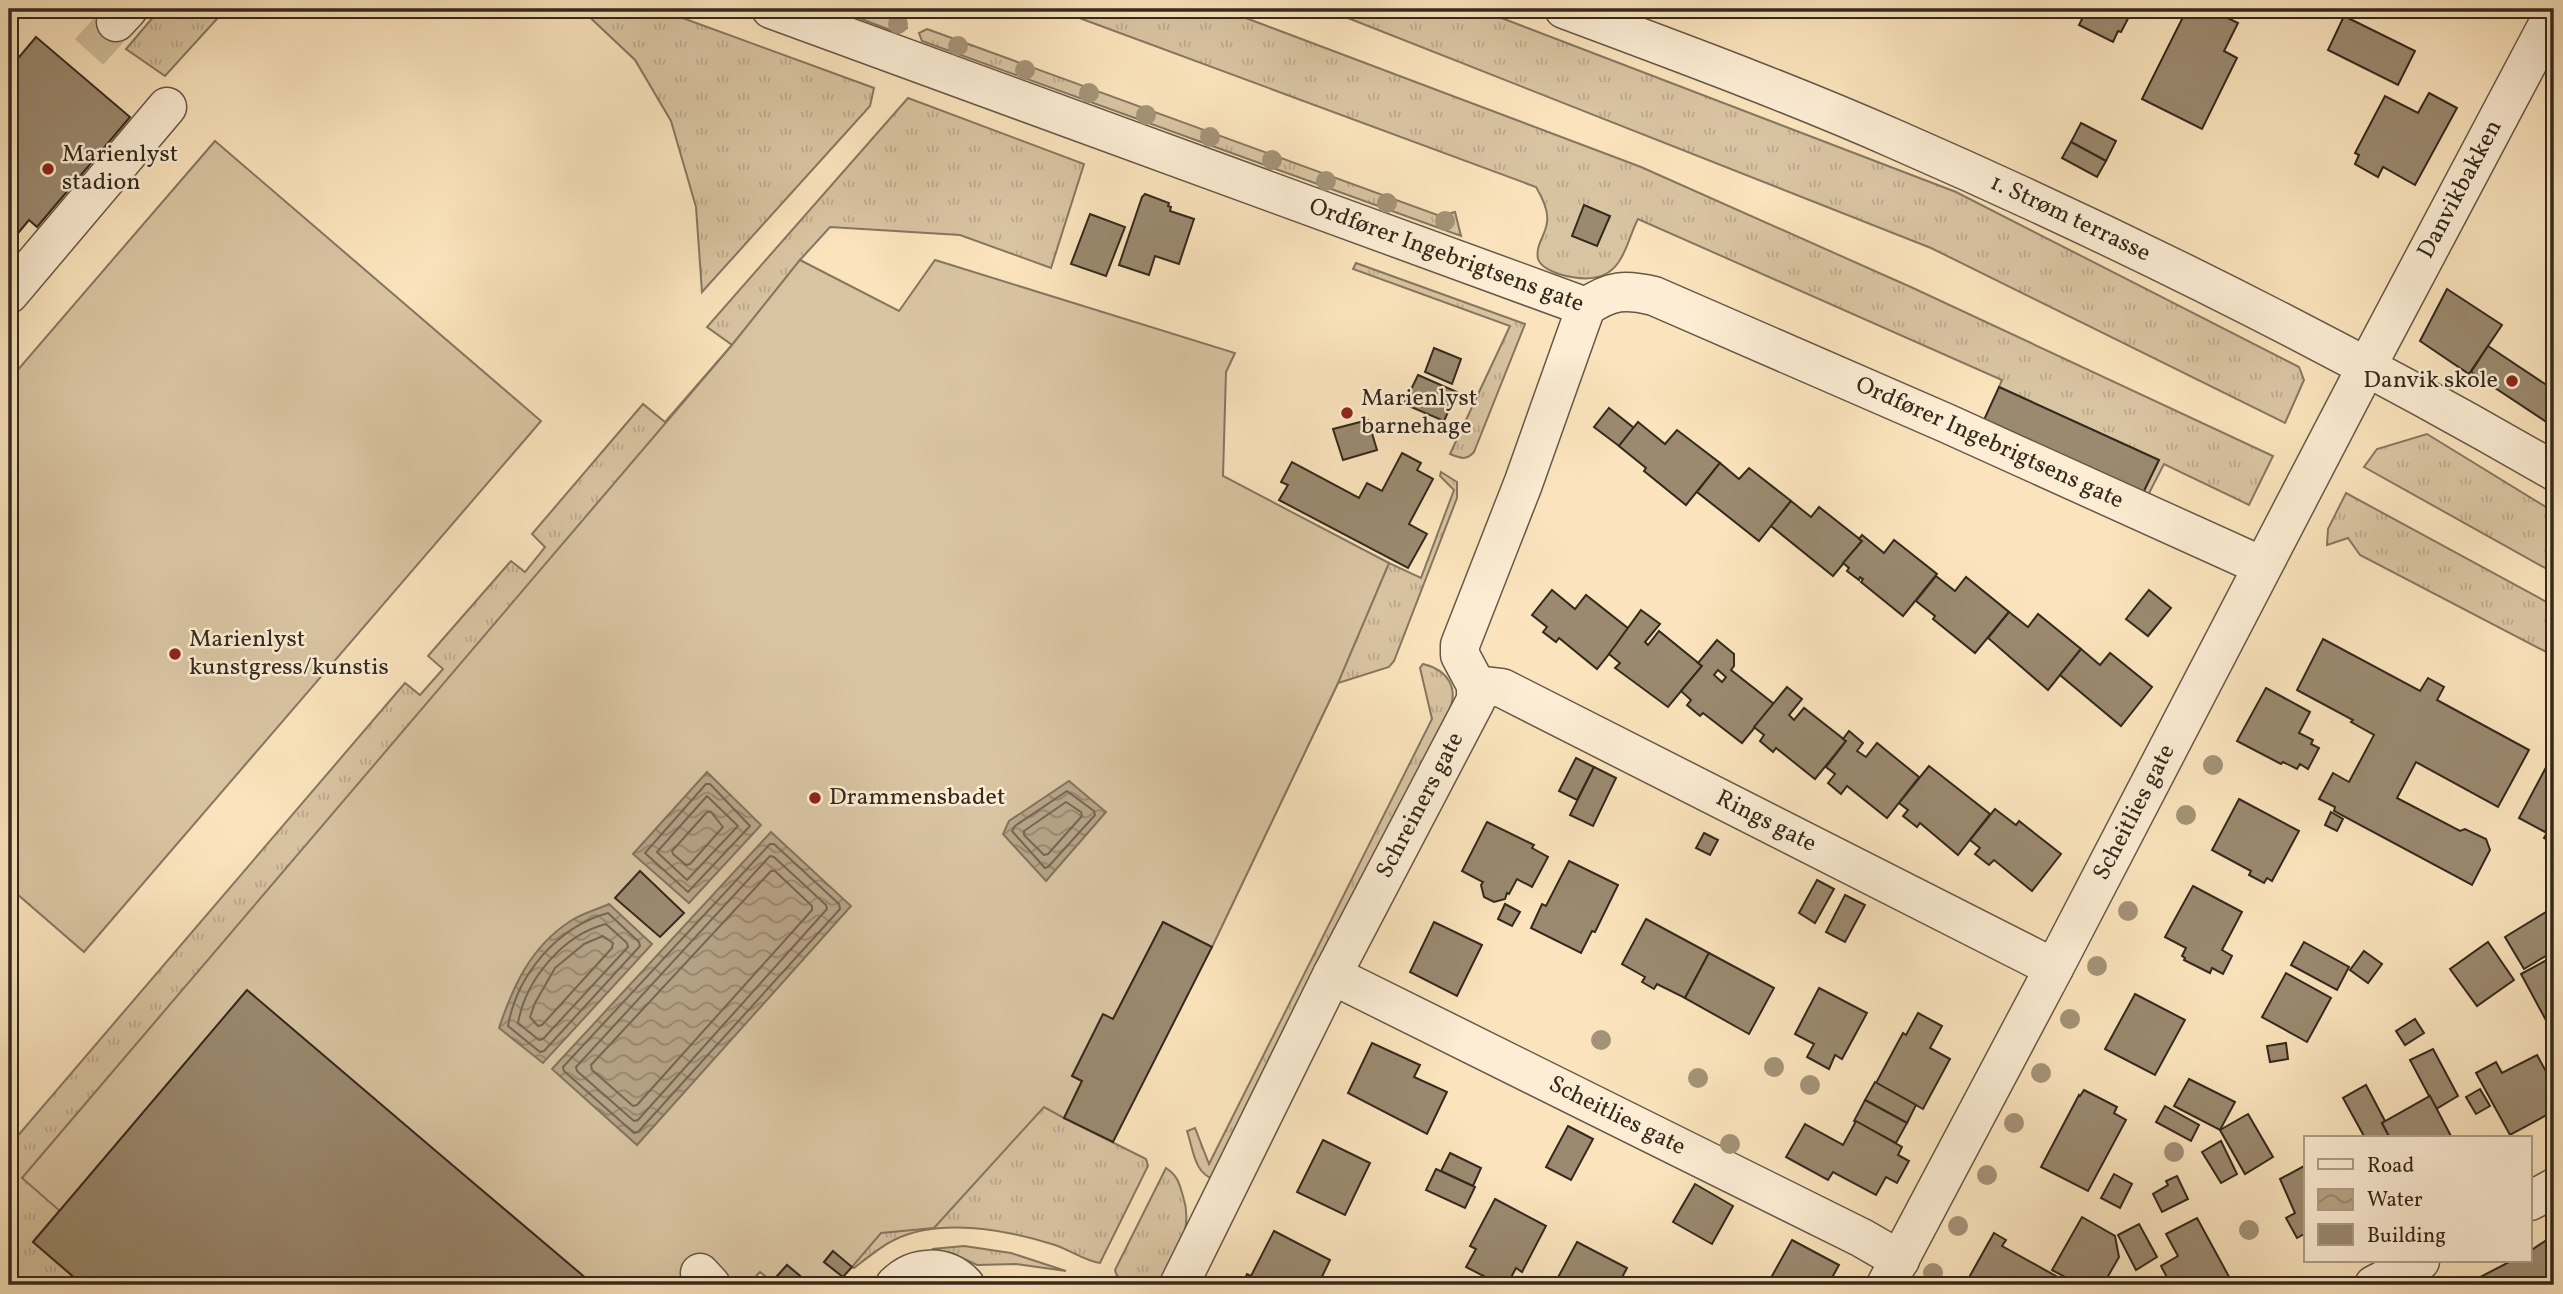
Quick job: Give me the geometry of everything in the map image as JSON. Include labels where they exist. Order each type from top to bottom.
[{"type":"street","name":"Ordfører Ingebrigtsens gate","points":[[771,9],[1586,307],[1604,295],[1620,292],[1654,296],[1946,423],[2262,566]]},
{"type":"street","name":"1. Strøm terrasse","points":[[1564,9],[1896,139],[2119,241],[2367,366],[2554,471]]},
{"type":"street","name":"Danvikbakken","points":[[2367,366],[2554,13]]},
{"type":"street","points":[[9,294],[167,107]]},
{"type":"street","points":[[1476,685],[1460,655],[1460,645],[1586,307]]},
{"type":"street","name":"Scheitlies gate","points":[[1332,975],[1862,1238],[1893,1273],[2367,366]]},
{"type":"street","name":"Rings gate","points":[[1476,685],[1502,688],[2054,968]]},
{"type":"street","name":"Schreiners gate","points":[[1179,1285],[1332,975],[1476,701],[1476,685]]},
{"type":"street","points":[[2532,1200],[2554,1188]]},
{"type":"street","points":[[2374,1285],[2418,1262]]},
{"type":"street","points":[[895,1285],[916,1271],[931,1269],[958,1278],[965,1285]]},
{"type":"green space","points":[[160,9],[226,9],[165,76],[126,49]]},
{"type":"green space","points":[[581,9],[658,9],[874,88],[870,106],[702,292],[696,207],[671,121],[635,60]]},
{"type":"green space","points":[[835,9],[873,9],[904,20],[907,28],[898,33]]},
{"type":"green space","points":[[1055,9],[1222,9],[1641,167],[1913,288],[2273,456],[2249,505],[2164,464],[2146,499],[2141,497],[2159,460],[1999,387],[2002,380],[1638,219],[1621,258],[1606,274],[1583,278],[1556,273],[1538,259],[1547,213],[1536,187]]},
{"type":"green space","points":[[1325,9],[1478,9],[1956,192],[2299,367],[2304,380],[2285,423],[1931,248]]},
{"type":"green space","points":[[927,29],[1440,216],[1455,212],[1461,236],[922,41],[919,33]]},
{"type":"green space","points":[[908,98],[1084,164],[1051,268],[960,235],[830,227],[732,345],[707,327]]},
{"type":"green space","name":"Marienlyst kunstgress/kunstis","points":[[215,141],[541,421],[84,952],[9,887],[9,380]]},
{"type":"green space","name":"Drammensbadet","points":[[800,260],[899,311],[935,260],[1235,353],[1226,372],[1223,476],[1389,563],[1338,683],[1212,947],[1163,922],[1113,1019],[1072,1076],[1082,1081],[1064,1118],[1044,1107],[934,1228],[881,1233],[852,1267],[832,1252],[824,1262],[843,1277],[837,1285],[811,1285],[787,1265],[772,1282],[760,1272],[748,1285],[83,1285],[33,1242],[60,1211],[22,1178],[732,345]]},
{"type":"green space","points":[[1356,263],[1525,324],[1474,452],[1468,457],[1450,454],[1510,326],[1353,269]]},
{"type":"green space","name":"Drammensbadet","points":[[732,345],[1347,660],[1389,563],[1421,578],[1454,490],[1440,476],[1441,472],[1457,482],[1457,498],[1394,661],[1389,667],[1338,683],[1212,947],[1163,922],[1072,1076],[1082,1081],[1064,1118],[1146,1159],[1148,1166],[1100,1263],[1055,1245],[1016,1235],[974,1228],[932,1229],[894,1240],[854,1268],[832,1251],[824,1262],[843,1277],[847,1285],[811,1285],[787,1265],[783,1269],[247,990],[33,1242],[83,1285],[9,1285],[9,1146],[405,683],[420,695],[443,669],[428,656],[511,561],[525,572],[545,547],[532,534],[643,404],[665,422]]},
{"type":"green space","points":[[2427,434],[2554,512],[2554,573],[2364,467],[2377,449]]},
{"type":"green space","points":[[2346,493],[2554,606],[2554,656],[2360,555],[2348,538],[2327,545],[2328,529]]},
{"type":"green space","points":[[1423,664],[1439,671],[1449,681],[1453,695],[1449,711],[1214,1179],[1202,1172],[1198,1166],[1187,1131],[1195,1128],[1209,1164],[1432,719],[1420,668]]},
{"type":"green space","points":[[1166,1168],[1176,1177],[1180,1187],[1186,1208],[1185,1229],[1162,1280],[1156,1285],[1137,1285],[1117,1276],[1115,1270]]},
{"type":"green space","points":[[964,1246],[1011,1253],[1066,1271],[1016,1264],[977,1265],[954,1254],[932,1249]]},
{"type":"water","points":[[707,772],[761,825],[689,903],[633,854]]},
{"type":"water","points":[[1069,781],[1106,812],[1046,881],[1003,834],[1009,821]]},
{"type":"water","points":[[771,832],[851,906],[637,1145],[552,1069]]},
{"type":"water","points":[[609,904],[652,944],[543,1063],[499,1028],[510,997],[525,969],[544,943],[569,922]]},
{"type":"building","points":[[2073,9],[2133,9],[2113,42],[2079,25],[2084,15]]},
{"type":"building","points":[[2187,9],[2209,9],[2238,23],[2224,51],[2237,58],[2202,129],[2142,99]]},
{"type":"building","points":[[2344,16],[2415,51],[2398,85],[2328,50]]},
{"type":"building","name":"Marienlyst stadion","points":[[36,37],[130,117],[37,227],[29,220],[9,244],[9,69]]},
{"type":"building","points":[[2429,93],[2457,108],[2415,185],[2383,167],[2378,177],[2355,164],[2359,155],[2355,153],[2385,96],[2418,113]]},
{"type":"building","points":[[2081,123],[2116,141],[2106,161],[2071,142]]},
{"type":"building","points":[[2071,142],[2106,161],[2097,177],[2062,158]]},
{"type":"building","points":[[1145,194],[1169,203],[1170,211],[1194,219],[1179,264],[1155,256],[1149,275],[1119,265]]},
{"type":"building","points":[[1584,205],[1610,216],[1597,246],[1572,236]]},
{"type":"building","points":[[1090,214],[1125,227],[1106,276],[1071,264]]},
{"type":"building","points":[[2447,289],[2502,325],[2469,374],[2420,341]]},
{"type":"building","name":"Danvik skole","points":[[2488,346],[2554,390],[2554,427],[2471,372]]},
{"type":"building","points":[[1434,348],[1461,359],[1452,384],[1425,372]]},
{"type":"building","points":[[1418,375],[1457,392],[1444,421],[1404,404]]},
{"type":"building","points":[[1999,387],[2159,460],[2141,497],[1983,422]]},
{"type":"building","points":[[1609,408],[1634,428],[1619,446],[1594,427]]},
{"type":"building","points":[[1368,420],[1377,450],[1343,460],[1333,429]]},
{"type":"building","points":[[1638,422],[1665,444],[1677,430],[1720,463],[1686,505],[1644,471],[1646,468],[1619,446]]},
{"type":"building","points":[[1402,453],[1421,463],[1417,470],[1433,479],[1409,524],[1427,534],[1408,568],[1279,500],[1288,485],[1281,482],[1292,462],[1359,498],[1367,483],[1382,491]]},
{"type":"building","points":[[1720,463],[1739,479],[1749,468],[1791,501],[1759,541],[1697,492]]},
{"type":"building","points":[[1791,501],[1811,517],[1819,507],[1862,541],[1833,576],[1771,526]]},
{"type":"building","points":[[1862,535],[1884,553],[1894,540],[1937,574],[1903,616],[1861,582],[1863,579],[1860,577],[1859,580],[1847,571],[1849,568],[1843,563],[1862,541],[1859,539]]},
{"type":"building","points":[[1936,576],[1955,591],[1966,577],[2009,612],[1975,653],[1933,619],[1935,616],[1916,601]]},
{"type":"building","points":[[1552,590],[1575,609],[1586,595],[1629,629],[1597,669],[1559,638],[1556,642],[1543,632],[1547,627],[1532,615]]},
{"type":"building","points":[[2149,590],[2171,608],[2148,636],[2126,619]]},
{"type":"building","points":[[1641,610],[1660,624],[1645,642],[1648,645],[1659,631],[1702,666],[1668,707],[1615,668],[1620,663],[1609,654]]},
{"type":"building","points":[[2009,612],[2028,627],[2038,614],[2081,649],[2048,690],[1988,638]]},
{"type":"building","points":[[2323,639],[2420,691],[2428,678],[2444,687],[2437,700],[2529,750],[2498,807],[2416,762],[2397,798],[2460,831],[2465,829],[2486,839],[2490,850],[2472,885],[2334,811],[2335,807],[2319,799],[2333,773],[2349,782],[2374,735],[2351,722],[2353,720],[2297,690]]},
{"type":"building","points":[[1717,640],[1734,654],[1734,666],[1731,670],[1774,704],[1742,743],[1703,713],[1700,716],[1687,705],[1691,700],[1681,691],[1702,666],[1698,663]],"holes":[[[1718,670],[1726,677],[1722,682],[1714,675]]]},
{"type":"building","points":[[2081,649],[2100,665],[2110,653],[2152,687],[2121,726],[2060,675]]},
{"type":"building","points":[[1787,687],[1802,699],[1789,715],[1794,720],[1804,708],[1846,741],[1815,779],[1776,748],[1773,752],[1760,741],[1764,735],[1754,727]]},
{"type":"building","points":[[2266,688],[2310,712],[2299,733],[2313,740],[2311,744],[2319,748],[2308,769],[2300,764],[2297,769],[2283,762],[2281,764],[2237,741]]},
{"type":"building","points":[[1849,731],[1863,743],[1857,751],[1866,757],[1877,743],[1919,777],[1887,818],[1847,786],[1841,794],[1828,783],[1835,774],[1826,767],[1846,741],[1843,739]]},
{"type":"building","points":[[1576,758],[1594,767],[1577,800],[1559,791]]},
{"type":"building","points":[[2551,758],[2554,760],[2554,844],[2544,838],[2547,833],[2519,818]]},
{"type":"building","points":[[1929,766],[1990,814],[1958,855],[1920,823],[1917,827],[1903,816],[1908,810],[1899,803]]},
{"type":"building","points":[[1594,767],[1616,778],[1593,826],[1570,815]]},
{"type":"building","points":[[2239,799],[2299,831],[2272,881],[2267,878],[2264,883],[2249,875],[2251,871],[2212,850]]},
{"type":"building","points":[[1995,809],[2016,825],[2019,821],[2061,854],[2032,891],[1994,860],[1989,865],[1975,854],[1980,848],[1970,840]]},
{"type":"building","points":[[2331,812],[2343,819],[2337,831],[2325,825]]},
{"type":"building","points":[[1487,822],[1534,845],[1532,848],[1548,857],[1532,887],[1517,879],[1505,899],[1494,902],[1484,897],[1481,885],[1483,882],[1462,871]]},
{"type":"building","points":[[1704,833],[1718,840],[1710,855],[1696,848]]},
{"type":"building","points":[[1569,861],[1618,885],[1595,932],[1592,931],[1581,953],[1531,928],[1542,904],[1546,906]]},
{"type":"building","points":[[640,871],[684,913],[660,937],[615,898]]},
{"type":"building","points":[[1817,880],[1834,889],[1815,923],[1799,913]]},
{"type":"building","points":[[2193,886],[2242,912],[2222,950],[2232,956],[2223,974],[2212,968],[2210,973],[2184,960],[2182,956],[2186,948],[2165,937]]},
{"type":"building","points":[[1845,895],[1865,905],[1845,942],[1826,932]]},
{"type":"building","points":[[1505,904],[1520,912],[1512,926],[1498,919]]},
{"type":"building","points":[[2554,907],[2554,951],[2524,969],[2505,937]]},
{"type":"building","points":[[1646,919],[1709,953],[1685,998],[1657,984],[1654,989],[1642,982],[1645,977],[1622,964]]},
{"type":"building","points":[[1163,922],[1212,947],[1113,1142],[1064,1118],[1082,1081],[1072,1076],[1103,1014],[1113,1019]]},
{"type":"building","points":[[1434,922],[1482,945],[1457,996],[1410,972]]},
{"type":"building","points":[[2304,942],[2349,967],[2337,990],[2291,965]]},
{"type":"building","points":[[2488,942],[2514,980],[2477,1006],[2450,969]]},
{"type":"building","points":[[2364,951],[2382,964],[2368,983],[2350,970]]},
{"type":"building","points":[[1709,953],[1774,988],[1749,1034],[1685,998]]},
{"type":"building","points":[[2554,956],[2554,1020],[2548,1024],[2521,974]]},
{"type":"building","points":[[2286,973],[2331,998],[2307,1042],[2262,1017]]},
{"type":"building","points":[[1819,988],[1867,1013],[1842,1059],[1835,1055],[1829,1069],[1807,1057],[1814,1044],[1795,1034]]},
{"type":"building","points":[[247,990],[594,1285],[83,1285],[33,1242]]},
{"type":"building","points":[[2135,994],[2185,1020],[2155,1075],[2105,1049]]},
{"type":"building","points":[[1918,1013],[1942,1026],[1930,1048],[1950,1059],[1923,1109],[1876,1083],[1903,1033],[1906,1035]]},
{"type":"building","points":[[2415,1019],[2424,1033],[2405,1045],[2396,1031]]},
{"type":"building","points":[[1372,1043],[1420,1065],[1414,1077],[1447,1092],[1427,1134],[1348,1093]]},
{"type":"building","points":[[2286,1043],[2288,1059],[2270,1062],[2267,1046]]},
{"type":"building","points":[[2433,1049],[2458,1096],[2436,1109],[2410,1060]]},
{"type":"building","points":[[2537,1055],[2554,1086],[2554,1111],[2510,1135],[2476,1073],[2496,1062],[2502,1073]]},
{"type":"building","points":[[2189,1079],[2235,1102],[2220,1130],[2174,1106]]},
{"type":"building","points":[[1875,1082],[1916,1105],[1907,1123],[1865,1100]]},
{"type":"building","points":[[2366,1085],[2385,1121],[2382,1123],[2389,1136],[2364,1136],[2343,1098]]},
{"type":"building","points":[[2480,1089],[2490,1106],[2476,1114],[2466,1097]]},
{"type":"building","points":[[2084,1090],[2117,1107],[2114,1113],[2126,1120],[2088,1191],[2041,1167]]},
{"type":"building","points":[[2430,1096],[2451,1136],[2389,1136],[2382,1123]]},
{"type":"building","points":[[1865,1100],[1907,1123],[1896,1143],[1854,1121]]},
{"type":"building","points":[[2165,1106],[2199,1125],[2191,1141],[2156,1122]]},
{"type":"building","points":[[2248,1114],[2273,1157],[2245,1174],[2220,1130]]},
{"type":"building","points":[[1856,1121],[1902,1147],[1898,1155],[1909,1161],[1897,1183],[1886,1177],[1876,1195],[1833,1172],[1828,1180],[1786,1157],[1805,1124],[1843,1145]]},
{"type":"building","points":[[1568,1126],[1593,1139],[1571,1180],[1546,1167]]},
{"type":"building","points":[[1323,1140],[1370,1163],[1345,1215],[1297,1192]]},
{"type":"building","points":[[2221,1141],[2237,1174],[2221,1183],[2202,1152]]},
{"type":"building","points":[[1450,1153],[1481,1168],[1473,1186],[1441,1171]]},
{"type":"building","points":[[2304,1166],[2304,1234],[2297,1238],[2286,1218],[2295,1213],[2280,1179]]},
{"type":"building","points":[[1436,1169],[1475,1187],[1465,1208],[1426,1190]]},
{"type":"building","points":[[2114,1174],[2132,1184],[2120,1208],[2101,1198]]},
{"type":"building","points":[[2177,1176],[2188,1199],[2162,1212],[2153,1194],[2168,1185],[2166,1181]]},
{"type":"building","points":[[1695,1184],[1733,1206],[1712,1244],[1673,1222]]},
{"type":"building","points":[[1495,1199],[1546,1226],[1522,1272],[1516,1268],[1507,1285],[1501,1285],[1466,1267],[1476,1249],[1470,1246]]},
{"type":"building","points":[[2082,1217],[2115,1236],[2119,1257],[2103,1285],[2080,1285],[2052,1270]]},
{"type":"building","points":[[2197,1218],[2233,1284],[2171,1285],[2161,1266],[2178,1256],[2166,1234]]},
{"type":"building","points":[[2139,1224],[2157,1257],[2136,1270],[2118,1235]]},
{"type":"building","points":[[1274,1231],[1330,1260],[1318,1285],[1242,1285],[1247,1274],[1251,1276]]},
{"type":"building","points":[[1994,1233],[2006,1240],[2002,1246],[2072,1285],[1974,1285],[1967,1281]]},
{"type":"building","points":[[2554,1235],[2554,1285],[2465,1285],[2509,1262],[2532,1262],[2532,1250]]},
{"type":"building","points":[[1792,1240],[1839,1265],[1828,1285],[1767,1285]]},
{"type":"building","points":[[1577,1242],[1627,1268],[1618,1285],[1554,1285]]},
{"type":"building","points":[[833,1251],[852,1267],[843,1277],[824,1262]]},
{"type":"building","points":[[787,1265],[811,1285],[769,1285]]},
{"type":"tunnel","points":[[89,52],[116,22]]},
{"type":"place","name":"Marienlyst stadion","points":[[48,169]]},
{"type":"place","name":"Danvik skole","points":[[2512,381]]},
{"type":"place","name":"Marienlyst barnehage","points":[[1347,413]]},
{"type":"place","name":"Marienlyst kunstgress/kunstis","points":[[175,654]]},
{"type":"place","name":"Drammensbadet","points":[[815,798]]}]
